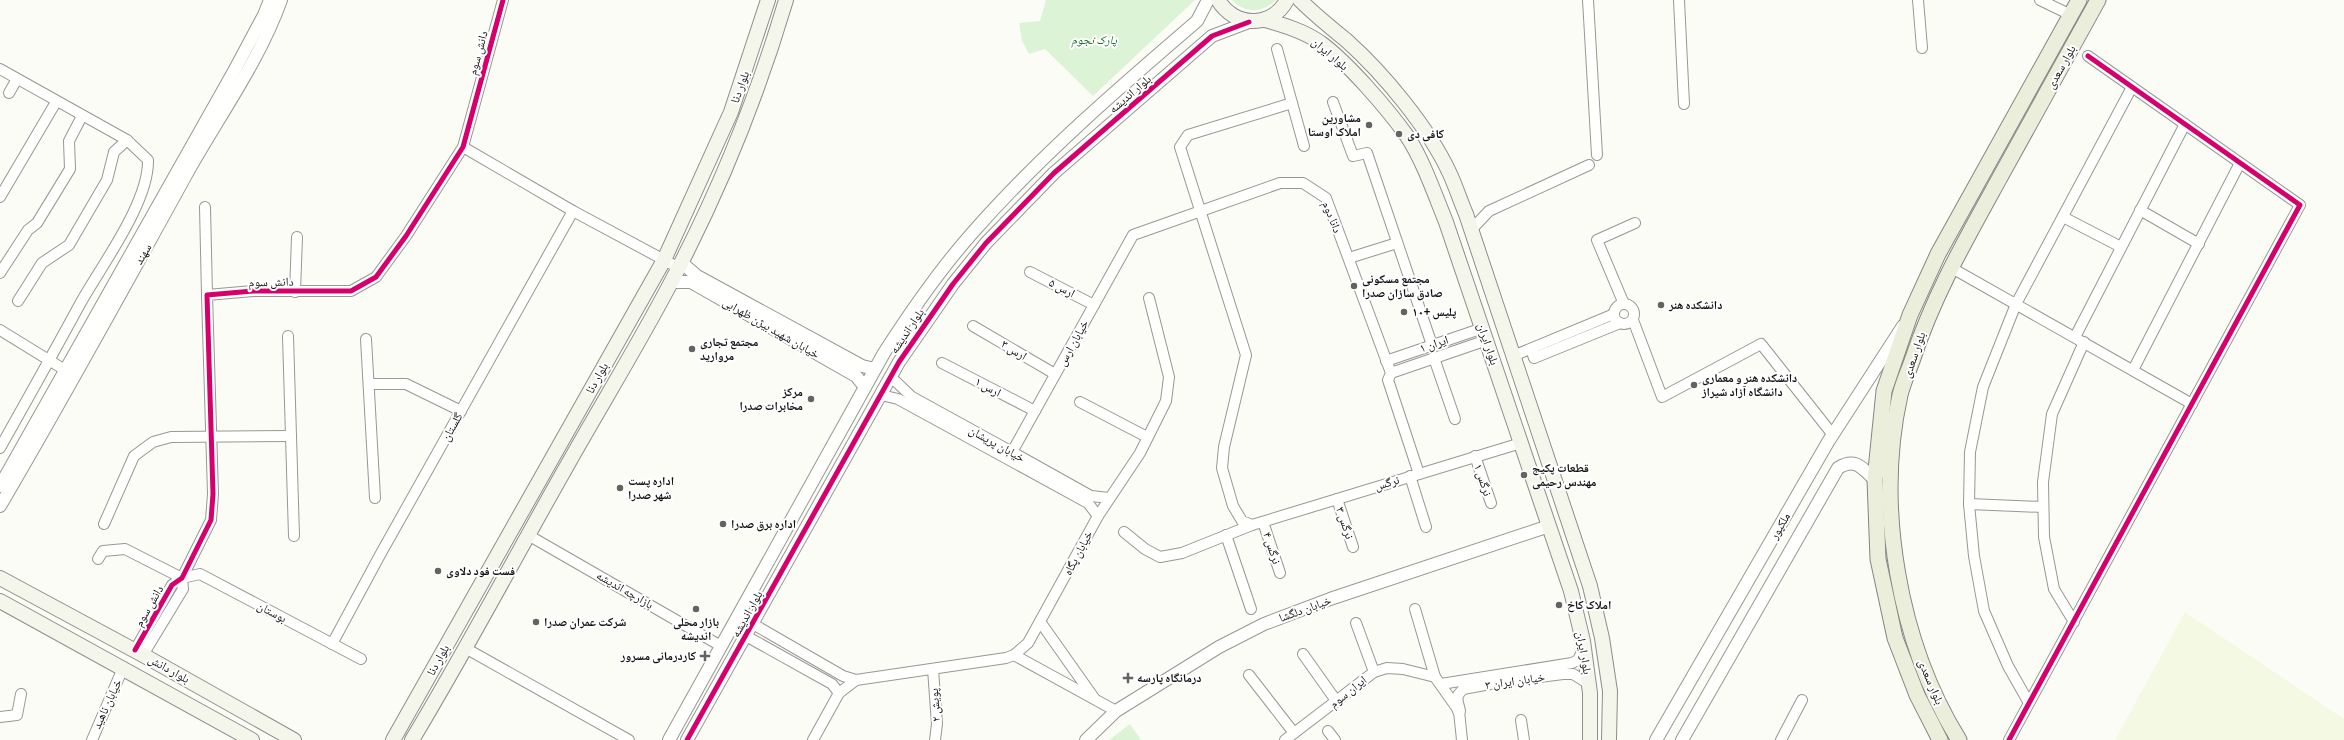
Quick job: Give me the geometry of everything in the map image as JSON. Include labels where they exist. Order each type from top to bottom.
[{"type":"main road","name":"بلوار دنا","points":[[393,740],[664,260],[732,112],[768,0]]},
{"type":"main road","name":"بلوار دنا","points":[[412,740],[466,649],[528,535],[680,265],[748,118],[765,71],[786,0]]},
{"type":"main road","points":[[1218,0],[1230,14],[1249,22],[1265,20],[1275,14],[1286,0]]},
{"type":"main road","name":"بلوار ایران","points":[[1300,0],[1320,20],[1346,40],[1386,80],[1422,128],[1450,173],[1471,230],[1590,586],[1602,638],[1610,691],[1609,740]]},
{"type":"main road","name":"بلوار سعدی","points":[[1940,740],[1917,695],[1895,638],[1878,559],[1875,480],[1884,391],[1910,315],[1938,254],[2079,0]]},
{"type":"main road","name":"بلوار سعدی","points":[[1959,740],[1932,688],[1911,633],[1894,557],[1890,478],[1900,395],[1925,321],[1950,268],[2098,0]]},
{"type":"main road","points":[[2071,15],[2085,24]]},
{"type":"main road","name":"بلوار ایران","points":[[1265,20],[1292,28],[1320,42],[1371,92],[1407,137],[1430,183],[1446,222],[1485,334],[1571,591],[1584,647],[1589,684],[1590,740]]},
{"type":"main road","points":[[1371,92],[1375,85],[1386,80]]},
{"type":"main road","name":"بلوار دانش","points":[[0,578],[139,653],[294,740]]},
{"type":"main road","points":[[13,608],[7,598],[8,593],[12,590],[22,590]]},
{"type":"main road","name":"بلوار دانش","points":[[0,601],[252,740]]},
{"type":"street","name":"سهند","points":[[0,506],[70,373],[264,15],[270,0]]},
{"type":"street","name":"سهند","points":[[0,486],[70,373],[263,44],[281,0]]},
{"type":"street","name":"دانش سوم","points":[[207,296],[253,292],[351,291],[376,277],[406,236],[463,147],[503,0]]},
{"type":"street","name":"بلوار اندیشه","points":[[669,740],[875,369],[907,316],[973,232],[1042,160],[1197,21],[1208,0]]},
{"type":"street","points":[[1588,0],[1597,155]]},
{"type":"street","points":[[1679,0],[1684,104]]},
{"type":"street","points":[[1918,0],[1922,48]]},
{"type":"street","points":[[2040,0],[2071,15]]},
{"type":"street","name":"بلوار اندیشه","points":[[687,740],[891,377],[922,326],[952,284],[986,243],[1028,198],[1192,53],[1212,36],[1249,22]]},
{"type":"street","points":[[1277,49],[1304,146]]},
{"type":"street","points":[[2009,740],[2300,205],[2088,56]]},
{"type":"street","points":[[0,69],[56,102],[127,140],[148,160],[148,172],[144,190],[0,448]]},
{"type":"street","points":[[9,92],[17,79]]},
{"type":"street","points":[[2029,703],[2008,666],[1984,611],[1974,556],[1969,504],[1970,452],[1983,387],[2016,304],[2132,87]]},
{"type":"street","points":[[0,197],[56,102]]},
{"type":"street","points":[[1333,102],[1353,156],[1367,153],[1432,345]]},
{"type":"street","points":[[1252,525],[1242,521],[1233,506],[1222,468],[1224,447],[1246,356],[1180,147],[1188,135],[1292,103]]},
{"type":"street","points":[[0,273],[28,230],[37,223],[70,169],[69,141],[82,116]]},
{"type":"street","points":[[2074,622],[2054,589],[2044,537],[2043,482],[2052,414],[2079,339],[2121,247],[2185,124]]},
{"type":"street","points":[[18,301],[42,263],[69,245],[108,180],[114,152],[127,140]]},
{"type":"street","points":[[463,147],[573,211],[664,260],[680,265]]},
{"type":"street","points":[[2133,370],[2240,163]]},
{"type":"street","points":[[1471,230],[1489,211],[1589,165]]},
{"type":"street","name":"دانا دوم","points":[[1133,235],[1280,183],[1303,183],[1326,198],[1391,372]]},
{"type":"street","name":"دانش سوم","points":[[139,653],[183,589],[182,578],[211,520],[214,494],[205,207]]},
{"type":"street","points":[[2140,210],[2199,244]]},
{"type":"street","name":"گلستان","points":[[332,644],[573,211]]},
{"type":"street","points":[[2063,217],[2121,247]]},
{"type":"street","points":[[1635,223],[1597,240],[1624,304],[1633,308],[1635,314],[1633,320],[1662,397],[1761,344],[1833,434]]},
{"type":"street","name":"خیابان ارس","points":[[1012,452],[1133,235]]},
{"type":"street","points":[[295,292],[297,237]]},
{"type":"street","points":[[1349,258],[1397,243]]},
{"type":"street","name":"خیابان شهید بیژن ظهرابی","points":[[680,265],[697,276],[862,366],[875,369]]},
{"type":"street","points":[[1950,268],[2079,339],[2192,404]]},
{"type":"street","name":"ارس ۵","points":[[1030,272],[1094,305]]},
{"type":"street","name":"خیابان شهید بیژن ظهرابی","points":[[671,282],[691,282],[856,376],[865,387]]},
{"type":"street","name":"خیابان پگاه","points":[[753,624],[843,676],[856,680],[980,663],[1014,655],[1028,643],[1041,623],[1098,516],[1140,453],[1166,402],[1169,377],[1149,298]]},
{"type":"street","points":[[1620,324],[1614,314],[1616,307],[1624,304]]},
{"type":"street","points":[[1513,356],[1614,314]]},
{"type":"street","name":"ملکپور","points":[[1656,740],[1833,434],[1910,315]]},
{"type":"street","points":[[1531,348],[1534,358],[1620,324],[1626,324],[1633,320]]},
{"type":"street","name":"ارس ۳","points":[[973,326],[1055,374]]},
{"type":"street","points":[[0,330],[70,373]]},
{"type":"street","name":"ایران ۱","points":[[1386,360],[1432,345],[1485,334]]},
{"type":"street","name":"ایران ۱","points":[[1391,372],[1434,358],[1485,334]]},
{"type":"street","points":[[288,336],[294,536]]},
{"type":"street","points":[[366,339],[375,498]]},
{"type":"street","points":[[1434,358],[1454,419]]},
{"type":"street","name":"ارس ۱","points":[[942,363],[1035,411]]},
{"type":"street","points":[[1391,372],[1388,380],[1414,475],[1426,527]]},
{"type":"street","name":"خیابان پریشان","points":[[891,377],[912,397],[1091,496],[1109,498]]},
{"type":"street","points":[[369,384],[406,384],[461,411]]},
{"type":"street","name":"خیابان پریشان","points":[[881,395],[898,399],[1088,503],[1098,516]]},
{"type":"street","points":[[1080,402],[1147,437]]},
{"type":"street","points":[[104,524],[134,456],[153,442],[171,437],[291,436]]},
{"type":"street","name":"نرگس","points":[[1124,532],[1146,549],[1160,557],[1182,553],[1252,525],[1521,443]]},
{"type":"street","name":"نرگس ۱","points":[[1476,456],[1491,503]]},
{"type":"street","name":"ملکپور","points":[[1682,740],[1838,468],[1847,462],[1852,463],[1862,468],[1875,480]]},
{"type":"street","name":"نرگس ۳","points":[[1337,499],[1353,547]]},
{"type":"street","points":[[1969,504],[2043,507]]},
{"type":"street","name":"نرگس ۴","points":[[1263,522],[1280,574]]},
{"type":"street","name":"خیابان دلگشا","points":[[1086,740],[1116,711],[1219,647],[1264,624],[1330,599],[1549,526]]},
{"type":"street","name":"بازارچه اندیشه","points":[[528,535],[721,646]]},
{"type":"street","points":[[1226,535],[1251,609]]},
{"type":"street","points":[[98,559],[104,551],[125,549],[182,578]]},
{"type":"street","name":"بوستان","points":[[182,578],[200,574],[361,659]]},
{"type":"street","points":[[1415,609],[1438,681],[1458,707],[1462,740]]},
{"type":"street","points":[[1041,623],[1096,701]]},
{"type":"street","points":[[1356,623],[1374,672]]},
{"type":"street","points":[[746,636],[832,684],[839,693],[812,740]]},
{"type":"street","name":"خیابان ایران ۳","points":[[1438,681],[1572,663],[1578,660],[1584,647]]},
{"type":"street","points":[[466,649],[629,740]]},
{"type":"street","points":[[1303,654],[1337,702]]},
{"type":"street","points":[[1014,655],[1116,711]]},
{"type":"street","name":"خیابان ناهید","points":[[92,740],[123,668]]},
{"type":"street","name":"ایران سوم","points":[[1285,740],[1337,702],[1374,672],[1387,668],[1403,669],[1438,681]]},
{"type":"street","name":"پویش ۲","points":[[933,669],[937,724],[935,740]]},
{"type":"street","name":"خیابان ایران ۳","points":[[1458,707],[1458,695],[1463,690],[1501,682],[1573,674],[1589,684]]},
{"type":"street","points":[[1249,675],[1294,733]]},
{"type":"street","name":"خیابان پگاه","points":[[839,693],[856,680]]},
{"type":"street","points":[[0,716],[17,714],[21,694]]},
{"type":"street","points":[[1781,740],[1802,700]]},
{"type":"street","points":[[1521,720],[1524,740]]},
{"type":"street","points":[[1328,731],[1335,740]]},
{"type":"green space","name":"پارک نجوم","points":[[1046,0],[1195,0],[1093,96],[1045,49],[1029,54],[1022,41],[1019,23],[1040,21]]},
{"type":"green space","points":[[1232,0],[1276,0],[1260,9],[1248,10],[1237,5]]},
{"type":"green space","points":[[2185,612],[2344,719],[2344,740],[2115,740]]},
{"type":"green space","points":[[1130,724],[1141,740],[1109,740]]},
{"type":"cycle path","points":[[135,650],[172,585],[182,578],[211,520],[213,494],[207,295],[253,291],[351,291],[376,277],[406,236],[463,147],[503,0]]},
{"type":"cycle path","points":[[687,740],[899,362],[953,284],[986,243],[1054,173],[1212,36],[1249,22]]},
{"type":"cycle path","points":[[2009,740],[2300,205],[2088,56]]},
{"type":"place","name":"مشاورین املاک اوستا","points":[[1369,125]]},
{"type":"place","name":"کافی دی","points":[[1399,134]]},
{"type":"place","name":"مجتمع مسکونی صادق سازان صدرا","points":[[1354,286]]},
{"type":"place","name":"دانشکده هنر","points":[[1661,305]]},
{"type":"place","name":"پلیس +۱۰","points":[[1404,312]]},
{"type":"place","name":"مجتمع تجاری مروارید","points":[[692,349]]},
{"type":"place","name":"دانشکده هنر و معماری دانشگاه آزاد شیراز","points":[[1694,385]]},
{"type":"place","name":"مرکز مخابرات صدرا","points":[[811,399]]},
{"type":"place","name":"قطعات پکیج مهندس رحیمی","points":[[1524,475]]},
{"type":"place","name":"اداره پست شهر صدرا","points":[[620,488]]},
{"type":"place","name":"اداره برق صدرا","points":[[723,524]]},
{"type":"place","name":"فست فود دلاوی","points":[[438,571]]},
{"type":"place","name":"املاک کاخ","points":[[1559,605]]},
{"type":"place","name":"بازار محلی اندیشه","points":[[696,609]]},
{"type":"place","name":"شرکت عمران صدرا","points":[[536,622]]},
{"type":"place","name":"کاردرمانی مسرور","points":[[705,656]]},
{"type":"place","name":"درمانگاه پارسه","points":[[1128,678]]}]
